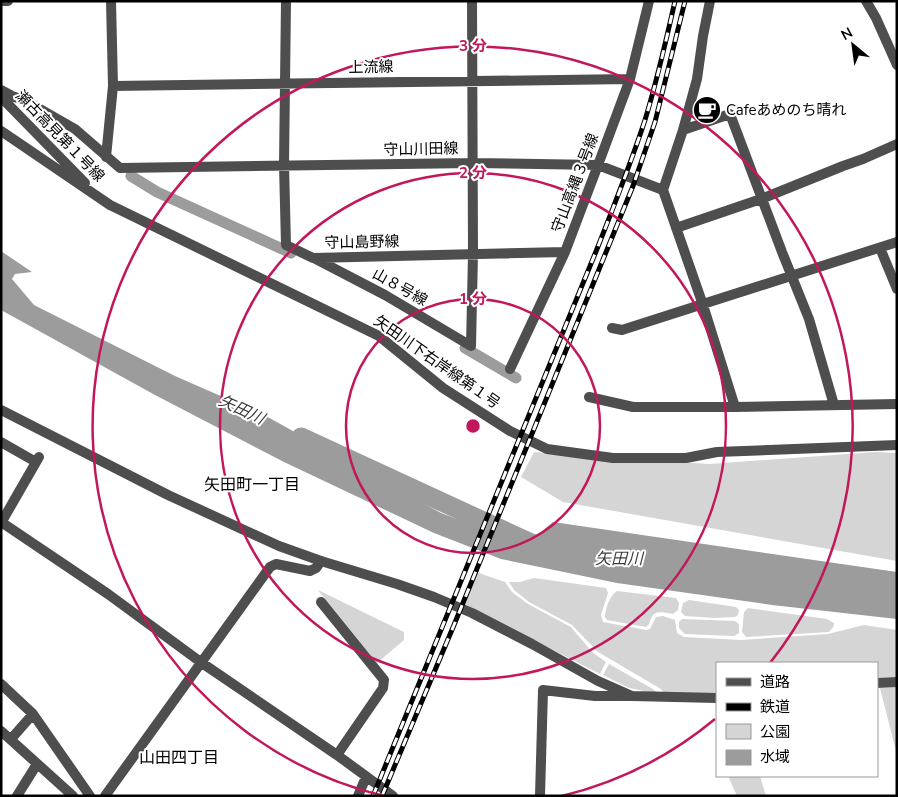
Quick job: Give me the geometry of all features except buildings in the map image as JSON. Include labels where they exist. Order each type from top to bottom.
[{"type":"street","points":[[1,2],[8,1]]},
{"type":"street","points":[[106,157],[112,86],[111,1]]},
{"type":"street","name":"守山島野線","points":[[286,1],[284,165],[286,245],[314,258],[565,252]]},
{"type":"street","points":[[472,1],[473,254]]},
{"type":"street","name":"守山高縄３号線","points":[[510,369],[565,252],[598,165],[630,79],[649,1]]},
{"type":"street","points":[[710,1],[697,79],[683,130],[663,190],[703,305],[735,408]]},
{"type":"street","points":[[866,1],[893,47],[897,66]]},
{"type":"street","name":"上流線","points":[[112,86],[630,79]]},
{"type":"street","name":"守山川田線","points":[[1,90],[26,101],[75,129],[120,168],[473,163],[598,165],[663,190]]},
{"type":"street","name":"瀬古高見第１号線","points":[[1,97],[98,196]]},
{"type":"street","points":[[683,130],[730,114],[761,199],[809,319],[834,405]]},
{"type":"street","name":"矢田川下右岸線第１号","points":[[1,131],[110,204],[378,336],[443,388],[510,430],[547,449],[613,458],[686,458],[717,452],[897,445]]},
{"type":"street","points":[[676,228],[761,199],[864,159],[897,144]]},
{"type":"street","points":[[612,328],[622,330],[897,242]]},
{"type":"street","points":[[880,248],[897,289]]},
{"type":"street","name":"山８号線","points":[[314,258],[386,295],[470,346],[473,254]]},
{"type":"street","points":[[589,397],[633,407],[735,408],[897,404]]},
{"type":"street","points":[[1,410],[168,496],[279,546],[397,584],[472,613],[598,681],[632,696]]},
{"type":"street","points":[[1,442],[37,460],[1,522],[108,594],[202,663],[337,755],[393,796]]},
{"type":"street","points":[[105,796],[273,565],[310,570],[316,568],[321,561]]},
{"type":"street","points":[[321,602],[384,680],[383,688],[337,755]]},
{"type":"street","points":[[878,683],[897,682]]},
{"type":"street","points":[[1,684],[33,714],[90,796]]},
{"type":"street","points":[[540,796],[543,690],[595,696],[716,698]]},
{"type":"street","points":[[11,739],[33,714]]},
{"type":"street","points":[[1,731],[72,796]]},
{"type":"street","points":[[17,796],[37,764]]},
{"type":"street","points":[[358,796],[366,777]]},
{"type":"green space","points":[[534,452],[709,464],[875,452],[897,453],[897,561],[563,502],[521,477]]},
{"type":"green space","points":[[476,572],[505,582],[512,592],[528,604],[571,627],[592,652],[606,662],[600,674],[464,604]]},
{"type":"green space","points":[[534,578],[606,588],[608,593],[601,615],[603,622],[646,630],[650,629],[656,617],[663,616],[675,620],[677,633],[684,637],[741,640],[828,634],[864,625],[897,630],[897,677],[878,678],[878,662],[716,662],[716,693],[664,693],[661,689],[598,652],[572,625],[529,602],[514,590],[509,582],[520,582]]},
{"type":"green space","points":[[318,590],[404,632],[404,640],[377,663]]},
{"type":"green space","points":[[617,591],[676,598],[679,603],[678,610],[673,614],[661,612],[655,614],[646,627],[607,620],[605,617],[607,606]]},
{"type":"green space","points":[[689,600],[736,607],[739,610],[738,615],[735,617],[714,618],[685,616],[681,612],[683,603]]},
{"type":"green space","points":[[748,608],[827,619],[834,623],[834,626],[829,632],[746,637],[742,632],[744,612]]},
{"type":"green space","points":[[682,619],[735,621],[739,624],[739,633],[734,636],[685,634],[679,628],[679,622]]},
{"type":"green space","points":[[609,664],[659,694],[629,688],[603,675]]},
{"type":"green space","points":[[897,687],[897,755],[880,688]]},
{"type":"green space","points":[[728,777],[760,777],[766,796],[737,796]]},
{"type":"water","name":"矢田川","points":[[1,251],[32,272],[15,274],[12,279],[34,305],[175,376],[264,415],[441,513],[525,545],[553,522],[897,572],[897,619],[772,605],[617,583],[501,559],[434,533],[284,462],[155,395],[1,310]]},
{"type":"waterway","points":[[131,176],[157,192],[291,253]]},
{"type":"waterway","points":[[465,348],[516,378]]},
{"type":"waterway","name":"矢田川","points":[[301,437],[531,543],[553,547]]},
{"type":"railway","points":[[373,796],[622,185],[649,105],[675,1]]},
{"type":"railway","points":[[382,796],[454,625],[633,186],[655,122],[685,1]]},
{"type":"place","name":"Cafeあめのち晴れ","points":[[707,110]]},
{"type":"district","name":"矢田町一丁目","points":[[252,484]]},
{"type":"district","name":"山田四丁目","points":[[179,757]]}]
